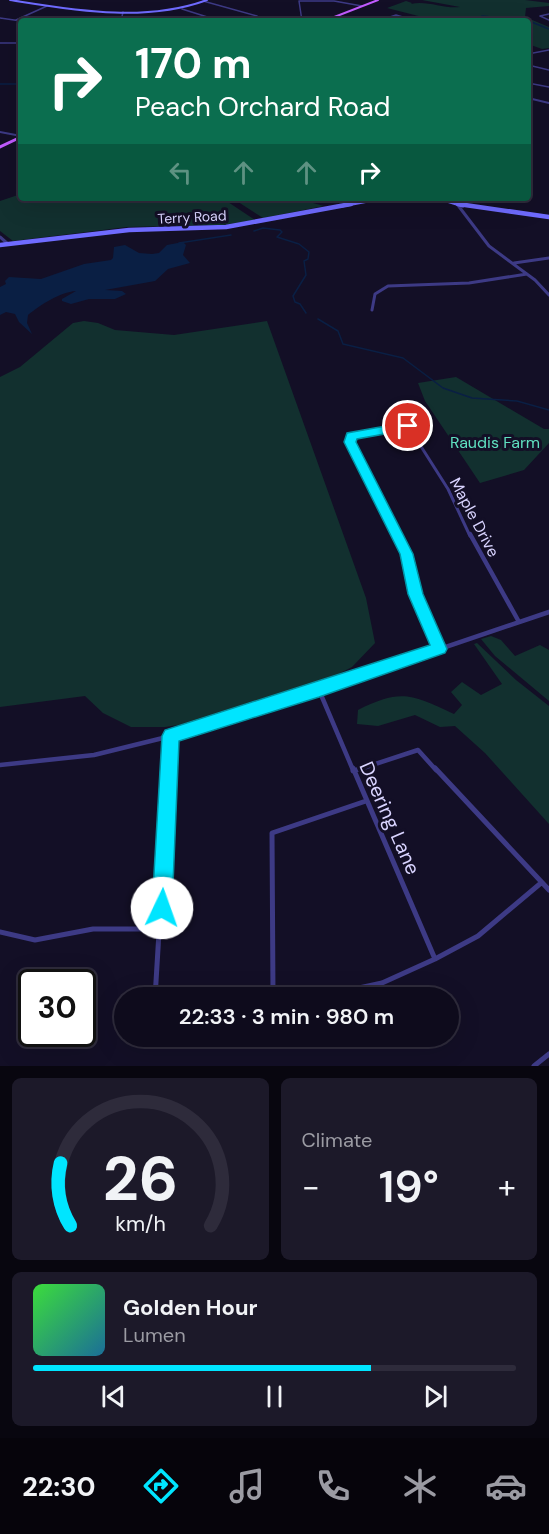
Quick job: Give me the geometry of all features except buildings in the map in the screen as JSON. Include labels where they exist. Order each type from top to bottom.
[{"type":"main road","points":[[335,17],[378,0]]},
{"type":"main road","points":[[0,147],[18,138]]},
{"type":"street","points":[[10,0],[77,10],[123,12],[182,9],[205,1],[259,18]]},
{"type":"street","points":[[302,18],[299,0],[339,1],[362,6]]},
{"type":"street","points":[[20,18],[47,6]]},
{"type":"street","points":[[182,9],[212,18]]},
{"type":"street","points":[[122,18],[123,12]]},
{"type":"street","points":[[549,14],[540,16],[549,20]]},
{"type":"street","points":[[387,18],[396,15],[406,18]]},
{"type":"street","points":[[201,18],[206,16]]},
{"type":"street","points":[[0,18],[16,20]]},
{"type":"street","points":[[0,43],[18,43]]},
{"type":"street","points":[[531,53],[548,50]]},
{"type":"street","points":[[531,66],[549,70]]},
{"type":"street","points":[[531,84],[549,87]]},
{"type":"street","points":[[531,99],[549,103]]},
{"type":"street","points":[[0,132],[18,136]]},
{"type":"street","points":[[348,201],[351,204]]},
{"type":"street","name":"Terry Road","points":[[0,245],[129,230],[226,227],[368,201]]},
{"type":"street","points":[[446,201],[457,205],[549,217]]},
{"type":"street","points":[[454,201],[489,246],[527,274],[549,295]]},
{"type":"street","points":[[0,237],[9,244]]},
{"type":"street","points":[[513,263],[549,258]]},
{"type":"street","points":[[372,310],[373,297],[381,288],[469,282],[527,274]]},
{"type":"street","name":"Maple Drive","points":[[439,649],[416,594],[406,554],[350,442],[352,436],[408,426],[448,489],[477,549],[519,622]]},
{"type":"street","points":[[0,765],[94,755],[171,736],[319,690],[549,612]]},
{"type":"street","name":"Deering Lane","points":[[319,690],[435,959]]},
{"type":"street","points":[[156,987],[171,736]]},
{"type":"street","points":[[353,771],[418,750],[549,890]]},
{"type":"street","points":[[276,987],[273,833],[366,801]]},
{"type":"street","points":[[364,987],[382,983],[478,936],[541,883]]},
{"type":"street","points":[[0,932],[35,940],[93,929],[161,929]]},
{"type":"street","points":[[534,1066],[549,1054]]},
{"type":"green space","points":[[422,0],[525,0],[549,3],[549,6],[526,8],[525,17],[527,18],[426,18],[387,8],[406,1],[411,4],[460,7]]},
{"type":"green space","points":[[531,20],[549,27],[549,48],[542,49],[531,45]]},
{"type":"green space","points":[[18,195],[18,201],[226,201],[255,220],[223,225],[127,227],[13,241],[0,231],[0,201]]},
{"type":"green space","points":[[237,201],[319,201],[313,203],[324,206],[263,218]]},
{"type":"green space","points":[[84,321],[98,323],[115,330],[174,335],[267,321],[366,598],[375,643],[352,667],[309,689],[192,723],[165,727],[131,727],[103,713],[85,696],[0,707],[0,377],[20,367],[73,323]]},
{"type":"green space","name":"Raudis Farm","points":[[456,377],[544,429],[549,429],[549,443],[524,470],[480,483],[425,401],[418,383]]},
{"type":"green space","points":[[491,636],[501,640],[515,656],[540,645],[549,650],[549,701],[495,656],[481,639]]},
{"type":"green space","points":[[477,643],[516,680],[549,706],[549,824],[485,753],[455,726],[440,727],[415,715],[378,726],[357,724],[358,710],[386,699],[407,697],[417,699],[454,714],[462,705],[451,692],[462,682],[481,695],[502,684],[474,644]]},
{"type":"water","points":[[183,242],[186,245],[183,255],[190,263],[168,269],[155,281],[105,290],[122,291],[126,294],[115,299],[89,299],[71,304],[62,299],[76,291],[57,296],[28,315],[27,323],[32,334],[19,322],[15,314],[6,312],[0,315],[0,287],[6,284],[5,281],[9,277],[41,279],[84,264],[111,260],[114,247],[125,245],[139,253],[152,254],[159,253],[167,245]]},
{"type":"waterway","points":[[482,16],[500,18]]},
{"type":"waterway","points":[[531,22],[549,29]]},
{"type":"waterway","points":[[0,84],[18,84]]},
{"type":"waterway","points":[[254,231],[263,228],[280,230],[282,232],[277,237],[299,244],[309,252],[308,259],[304,261],[306,275],[293,296],[295,302],[300,304],[306,313]]},
{"type":"waterway","points":[[179,243],[231,235]]},
{"type":"waterway","points":[[318,319],[338,331],[343,344],[403,358],[443,388],[472,398],[517,401],[549,410]]},
{"type":"route","points":[[162,908],[171,736],[319,690],[439,649],[416,594],[406,554],[350,442],[352,436],[408,426]]}]
